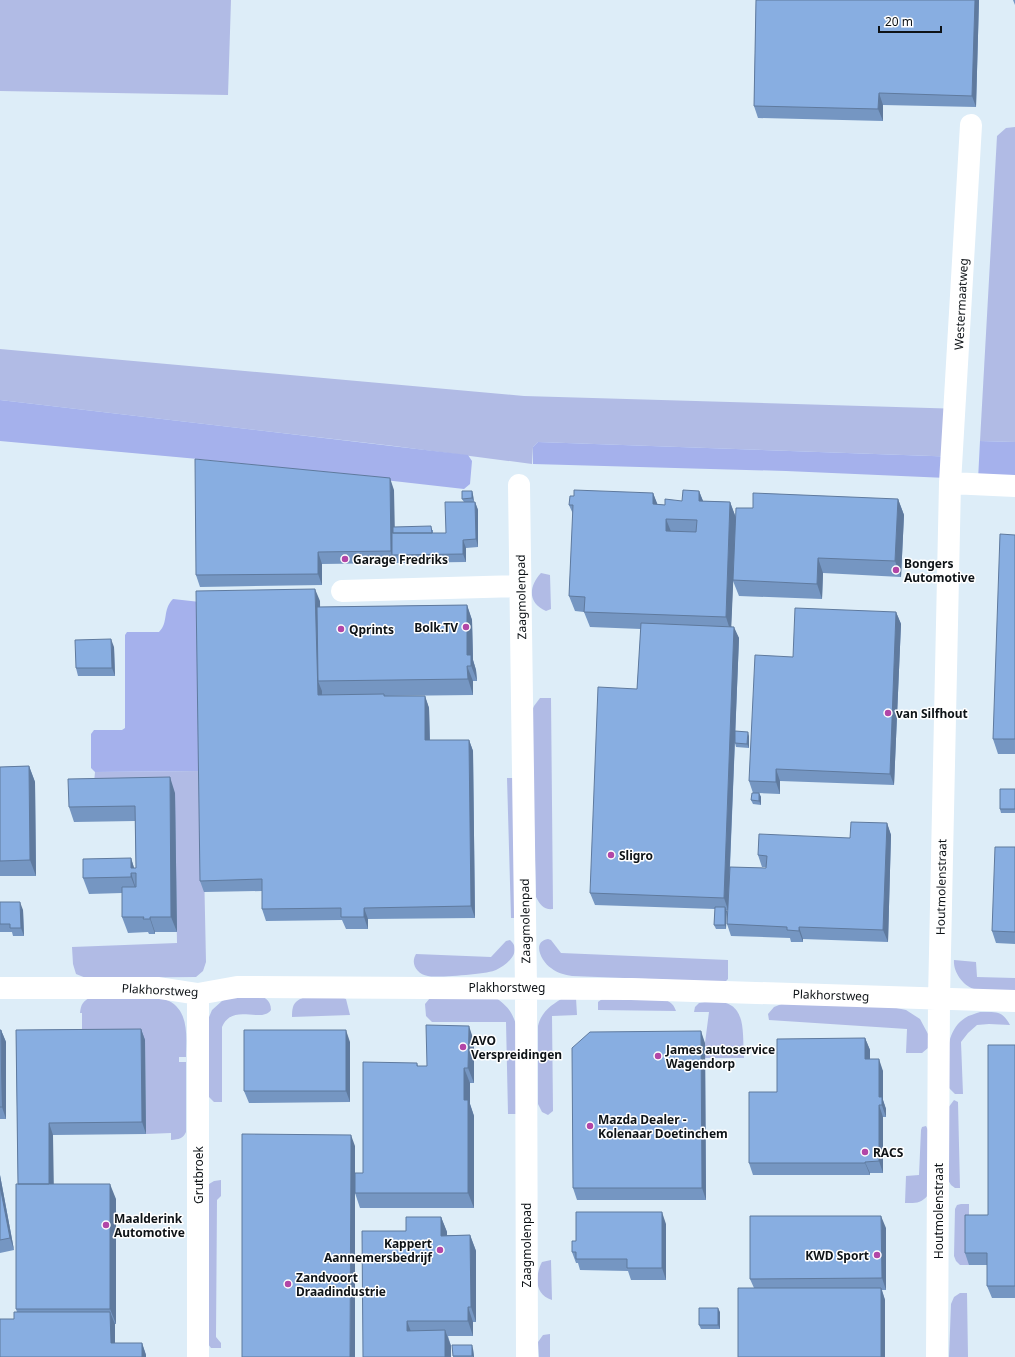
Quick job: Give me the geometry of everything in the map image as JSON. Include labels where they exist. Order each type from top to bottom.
[{"type":"street","name":"Westermaatweg","points":[[950,483],[971,125]]},
{"type":"street","points":[[950,483],[1015,486]]},
{"type":"street","name":"Houtmolenstraat","points":[[937,1357],[939,999],[950,483]]},
{"type":"street","name":"Zaagmolenpad","points":[[519,485],[526,987],[527,1357]]},
{"type":"street","points":[[342,591],[520,586]]},
{"type":"street","name":"Plakhorstweg","points":[[0,988],[160,988],[198,994],[237,987],[526,987],[1015,1001]]},
{"type":"street","name":"Grutbroek","points":[[198,994],[198,1357]]},
{"type":"shaded area","points":[[0,0],[231,0],[228,95],[0,91]]},
{"type":"shaded area","points":[[1015,127],[1015,442],[980,441],[997,136],[1006,128]]},
{"type":"shaded area","points":[[0,349],[524,396],[963,409],[960,457],[538,442],[533,447],[532,464],[394,446],[0,400]]},
{"type":"shaded area","points":[[0,400],[468,455],[472,461],[470,484],[464,489],[198,459],[0,441]]},
{"type":"shaded area","points":[[980,441],[1015,442],[1015,481],[978,480]]},
{"type":"shaded area","points":[[538,442],[960,457],[947,478],[786,471],[533,464],[533,447]]},
{"type":"shaded area","points":[[541,573],[550,575],[551,609],[546,611],[536,604],[532,594],[534,583]]},
{"type":"shaded area","points":[[173,599],[200,602],[202,771],[95,772],[91,768],[91,734],[94,730],[122,730],[125,728],[125,635],[127,632],[159,632],[164,624],[168,607]]},
{"type":"shaded area","points":[[540,698],[551,698],[553,909],[547,909],[536,897],[531,713]]},
{"type":"shaded area","points":[[202,771],[206,962],[203,971],[196,977],[86,978],[76,974],[73,964],[72,947],[177,943],[175,821],[93,794],[95,772]]},
{"type":"shaded area","points":[[507,778],[513,778],[517,918],[511,918]]},
{"type":"shaded area","points":[[548,939],[551,940],[561,953],[728,960],[728,979],[725,982],[567,975],[553,970],[544,961],[539,948],[543,941]]},
{"type":"shaded area","points":[[510,940],[514,944],[514,953],[505,965],[496,970],[484,973],[462,975],[428,976],[418,971],[414,965],[414,958],[416,954],[491,957],[506,941]]},
{"type":"shaded area","points":[[954,960],[976,962],[977,977],[1015,978],[1015,992],[982,991],[970,987],[959,977],[955,969]]},
{"type":"shaded area","points":[[234,995],[263,997],[270,1004],[271,1010],[266,1014],[261,1015],[240,1014],[233,1016],[227,1020],[222,1027],[222,1102],[214,1102],[209,1097],[207,1022],[212,1010],[222,1001]]},
{"type":"shaded area","points":[[338,995],[346,999],[350,1015],[292,1017],[293,1007],[300,999],[312,996]]},
{"type":"shaded area","points":[[148,996],[169,1001],[181,1012],[184,1019],[186,1034],[186,1057],[179,1057],[179,1062],[186,1062],[186,1132],[184,1136],[178,1139],[171,1140],[171,1133],[146,1134],[145,1041],[82,1041],[82,1013],[80,1013],[82,1005],[86,1000],[91,997]]},
{"type":"shaded area","points":[[495,997],[508,1009],[516,1024],[516,1114],[508,1114],[506,1022],[432,1022],[426,1016],[425,1004],[430,998]]},
{"type":"shaded area","points":[[565,997],[576,998],[577,1015],[552,1016],[553,1111],[548,1115],[542,1112],[538,1104],[538,1026],[544,1013]]},
{"type":"shaded area","points":[[660,998],[672,1004],[676,1011],[598,1010],[598,1002],[602,999]]},
{"type":"shaded area","points":[[711,1001],[723,1002],[737,1011],[741,1019],[744,1058],[705,1058],[705,1043],[709,1012],[694,1012],[695,1007],[699,1003]]},
{"type":"shaded area","points":[[784,1003],[887,1006],[906,1010],[920,1019],[928,1034],[928,1048],[922,1053],[906,1053],[907,1029],[769,1020],[768,1014],[774,1007]]},
{"type":"shaded area","points":[[980,1012],[1001,1014],[1010,1025],[977,1025],[968,1033],[961,1042],[963,1094],[955,1094],[948,1087],[947,1060],[950,1040],[958,1024],[970,1015]]},
{"type":"shaded area","points":[[954,1100],[958,1102],[960,1188],[955,1188],[948,1180],[948,1108]]},
{"type":"shaded area","points":[[926,1126],[928,1130],[928,1195],[915,1203],[905,1203],[906,1176],[919,1175],[921,1130],[922,1127]]},
{"type":"shaded area","points":[[221,1180],[221,1196],[217,1200],[216,1337],[221,1343],[221,1348],[211,1348],[208,1344],[209,1184],[214,1181]]},
{"type":"shaded area","points":[[969,1204],[969,1265],[960,1265],[954,1256],[955,1209],[957,1205]]},
{"type":"shaded area","points":[[551,1260],[552,1300],[542,1294],[539,1289],[537,1278],[542,1262]]},
{"type":"shaded area","points":[[960,1293],[967,1293],[968,1357],[949,1357],[951,1304],[954,1297]]},
{"type":"shaded area","points":[[550,1334],[550,1357],[539,1357],[538,1342],[543,1335]]},
{"type":"building","points":[[756,0],[975,0],[972,96],[879,93],[878,109],[754,106]]},
{"type":"building","points":[[195,459],[390,478],[391,551],[318,552],[318,574],[196,575]]},
{"type":"building","points":[[574,490],[653,493],[653,504],[665,505],[665,499],[682,501],[683,490],[699,491],[699,501],[730,502],[726,617],[584,612],[585,597],[569,596],[573,505],[569,505],[570,496],[574,496]],"holes":[[[666,519],[697,520],[696,532],[666,531]]]},
{"type":"building","points":[[462,491],[472,491],[472,498],[462,499]]},
{"type":"building","points":[[753,493],[898,499],[895,561],[818,558],[817,584],[733,580],[736,508],[753,508]]},
{"type":"building","points":[[445,502],[475,502],[476,539],[463,540],[463,554],[392,555],[392,533],[446,533]]},
{"type":"building","points":[[431,526],[432,533],[393,533],[393,527]]},
{"type":"building","points":[[1000,534],[1015,535],[1015,739],[993,739]]},
{"type":"building","points":[[315,589],[318,695],[384,694],[384,696],[425,696],[425,740],[469,740],[471,906],[364,908],[364,917],[341,917],[341,908],[262,909],[262,879],[200,881],[196,591]]},
{"type":"building","points":[[467,605],[467,655],[471,655],[471,666],[467,666],[468,679],[318,681],[317,607]]},
{"type":"building","points":[[795,608],[896,612],[890,774],[776,769],[776,782],[749,781],[755,655],[793,657]]},
{"type":"building","points":[[641,623],[734,627],[724,898],[590,893],[598,687],[637,689]]},
{"type":"building","points":[[111,639],[112,668],[76,668],[75,640]]},
{"type":"building","points":[[735,731],[748,732],[747,744],[735,743]]},
{"type":"building","points":[[29,766],[30,860],[0,861],[0,767]]},
{"type":"building","points":[[170,777],[171,917],[150,917],[150,919],[143,919],[144,917],[122,917],[122,887],[136,887],[136,873],[131,873],[131,877],[83,878],[83,859],[131,858],[131,868],[136,868],[135,806],[69,807],[68,779]]},
{"type":"building","points":[[1000,789],[1015,789],[1015,809],[1000,809]]},
{"type":"building","points":[[752,793],[759,793],[759,801],[751,800]]},
{"type":"building","points":[[851,822],[887,823],[883,930],[799,927],[799,931],[787,930],[787,927],[727,924],[730,867],[766,868],[767,856],[758,855],[759,834],[850,838]]},
{"type":"building","points":[[995,847],[1015,847],[1015,932],[992,931]]},
{"type":"building","points":[[0,902],[20,902],[21,928],[10,928],[10,924],[0,924]]},
{"type":"building","points":[[715,907],[725,907],[725,925],[714,925]]},
{"type":"building","points":[[426,1025],[469,1026],[468,1068],[464,1068],[464,1100],[468,1100],[468,1193],[355,1193],[355,1173],[363,1173],[363,1062],[417,1063],[417,1066],[427,1066]]},
{"type":"building","points":[[141,1029],[142,1122],[49,1123],[49,1184],[18,1184],[16,1030]]},
{"type":"building","points":[[1,1030],[2,1107],[0,1107]]},
{"type":"building","points":[[244,1030],[346,1030],[346,1091],[244,1091]]},
{"type":"building","points":[[701,1031],[702,1188],[573,1188],[572,1048],[590,1032]]},
{"type":"building","points":[[865,1038],[865,1059],[879,1059],[879,1097],[882,1097],[882,1105],[879,1105],[879,1161],[865,1163],[749,1163],[749,1092],[777,1092],[777,1039]]},
{"type":"building","points":[[988,1045],[1015,1045],[1015,1286],[987,1286],[987,1253],[965,1253],[965,1215],[988,1215]]},
{"type":"building","points":[[242,1134],[351,1135],[350,1357],[242,1357]]},
{"type":"building","points":[[16,1184],[110,1184],[110,1309],[16,1309]]},
{"type":"building","points":[[0,1186],[10,1238],[0,1240]]},
{"type":"building","points":[[576,1212],[662,1212],[662,1268],[627,1268],[627,1259],[576,1259],[576,1252],[572,1252],[572,1241],[576,1241]]},
{"type":"building","points":[[750,1216],[881,1216],[882,1278],[750,1279]]},
{"type":"building","points":[[406,1217],[441,1217],[441,1236],[470,1235],[471,1307],[468,1307],[468,1321],[407,1321],[407,1331],[445,1330],[445,1357],[363,1357],[362,1231],[406,1231]]},
{"type":"building","points":[[738,1288],[881,1288],[881,1357],[738,1357]]},
{"type":"building","points":[[699,1308],[718,1308],[718,1325],[699,1325]]},
{"type":"building","points":[[14,1312],[110,1312],[111,1343],[142,1343],[142,1357],[0,1357],[0,1319],[14,1319]]},
{"type":"building","points":[[452,1345],[472,1345],[472,1356],[453,1356]]},
{"type":"place","name":"Garage Fredriks","points":[[345,559]]},
{"type":"place","name":"Bongers Automotive","points":[[896,570]]},
{"type":"place","name":"Bolk.TV","points":[[466,627]]},
{"type":"place","name":"Qprints","points":[[341,629]]},
{"type":"place","name":"van Silfhout","points":[[888,713]]},
{"type":"place","name":"Sligro","points":[[611,855]]},
{"type":"place","name":"AVO Verspreidingen","points":[[463,1047]]},
{"type":"place","name":"James autoservice Wagendorp","points":[[658,1056]]},
{"type":"place","name":"Mazda Dealer - Kolenaar Doetinchem","points":[[590,1126]]},
{"type":"place","name":"RACS","points":[[865,1152]]},
{"type":"place","name":"Maalderink Automotive","points":[[106,1225]]},
{"type":"place","name":"Kappert Aannemersbedrijf","points":[[440,1250]]},
{"type":"place","name":"KWD Sport","points":[[877,1255]]},
{"type":"place","name":"Zandvoort Draadindustrie","points":[[288,1284]]}]
